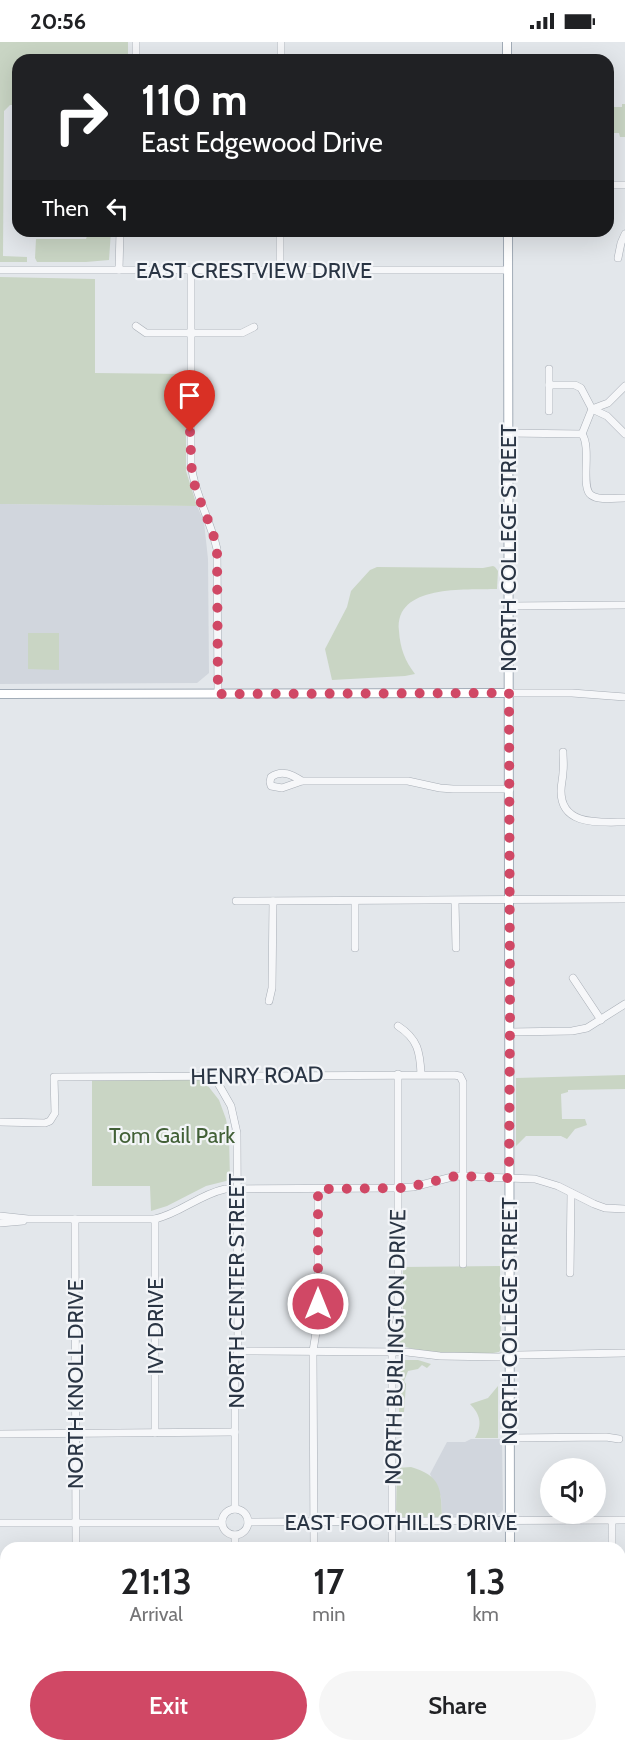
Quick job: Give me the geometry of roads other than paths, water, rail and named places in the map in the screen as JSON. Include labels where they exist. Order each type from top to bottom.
[{"type":"main road","name":"NORTH COLLEGE STREET","points":[[508,237],[510,1542]]},
{"type":"main road","points":[[0,694],[509,693]]},
{"type":"street","points":[[618,258],[625,234]]},
{"type":"street","points":[[119,270],[120,237]]},
{"type":"street","points":[[280,237],[280,270]]},
{"type":"street","name":"EAST CRESTVIEW DRIVE","points":[[0,270],[508,270]]},
{"type":"street","points":[[191,271],[191,463],[197,493],[217,549],[218,694]]},
{"type":"street","points":[[136,326],[146,333],[242,333],[254,327]]},
{"type":"street","points":[[549,369],[549,411]]},
{"type":"street","points":[[549,385],[576,385],[581,388],[592,409],[607,416],[625,434]]},
{"type":"street","points":[[582,434],[592,409],[608,403],[625,386]]},
{"type":"street","points":[[508,433],[582,434]]},
{"type":"street","points":[[582,434],[587,447],[587,489],[591,495],[600,498],[625,498]]},
{"type":"street","points":[[509,606],[625,605]]},
{"type":"street","points":[[509,693],[572,693],[625,697]]},
{"type":"street","points":[[562,752],[561,792],[563,803],[568,811],[578,819],[589,822],[625,822]]},
{"type":"street","points":[[302,781],[408,781],[440,788],[510,789]]},
{"type":"street","points":[[236,901],[625,899]]},
{"type":"street","points":[[269,1001],[272,988],[273,901]]},
{"type":"street","points":[[355,901],[355,948]]},
{"type":"street","points":[[455,901],[456,948]]},
{"type":"street","points":[[573,978],[601,1020]]},
{"type":"street","points":[[510,1032],[572,1031],[587,1028],[625,1004]]},
{"type":"street","points":[[398,1026],[411,1036],[416,1044],[420,1055],[421,1074]]},
{"type":"street","name":"NORTH BURLINGTON DRIVE","points":[[392,1542],[392,1351],[398,1315],[398,1074]]},
{"type":"street","name":"HENRY ROAD","points":[[0,1122],[48,1122],[52,1119],[55,1113],[54,1077],[454,1074],[460,1076],[463,1082],[463,1176]]},
{"type":"street","name":"NORTH CENTER STREET","points":[[218,1076],[219,1085],[231,1107],[237,1133],[238,1350],[235,1359],[235,1509]]},
{"type":"street","points":[[0,1216],[28,1219],[155,1219],[172,1215],[212,1192],[237,1189],[398,1188],[420,1185],[450,1176],[544,1181],[605,1208],[625,1209]]},
{"type":"street","points":[[463,1176],[463,1264]]},
{"type":"street","points":[[314,1542],[313,1351],[318,1320],[318,1189]]},
{"type":"street","points":[[570,1273],[571,1193]]},
{"type":"street","points":[[0,1223],[20,1222],[28,1219]]},
{"type":"street","name":"NORTH KNOLL DRIVE","points":[[75,1219],[76,1542]]},
{"type":"street","name":"IVY DRIVE","points":[[155,1219],[155,1433]]},
{"type":"street","points":[[238,1350],[392,1351],[440,1356],[625,1353]]},
{"type":"street","points":[[0,1434],[235,1432]]},
{"type":"street","points":[[509,1438],[619,1438]]},
{"type":"street","points":[[235,1509],[246,1515],[248,1522],[246,1530],[235,1535],[225,1530],[222,1523],[225,1515],[235,1509]]},
{"type":"street","name":"EAST FOOTHILLS DRIVE","points":[[248,1522],[625,1520]]},
{"type":"street","points":[[612,1521],[612,1542]]},
{"type":"street","points":[[0,1523],[222,1523]]},
{"type":"street","points":[[235,1535],[235,1542]]},
{"type":"park label","name":"Tom Gail Park","points":[[172,1135]]}]
